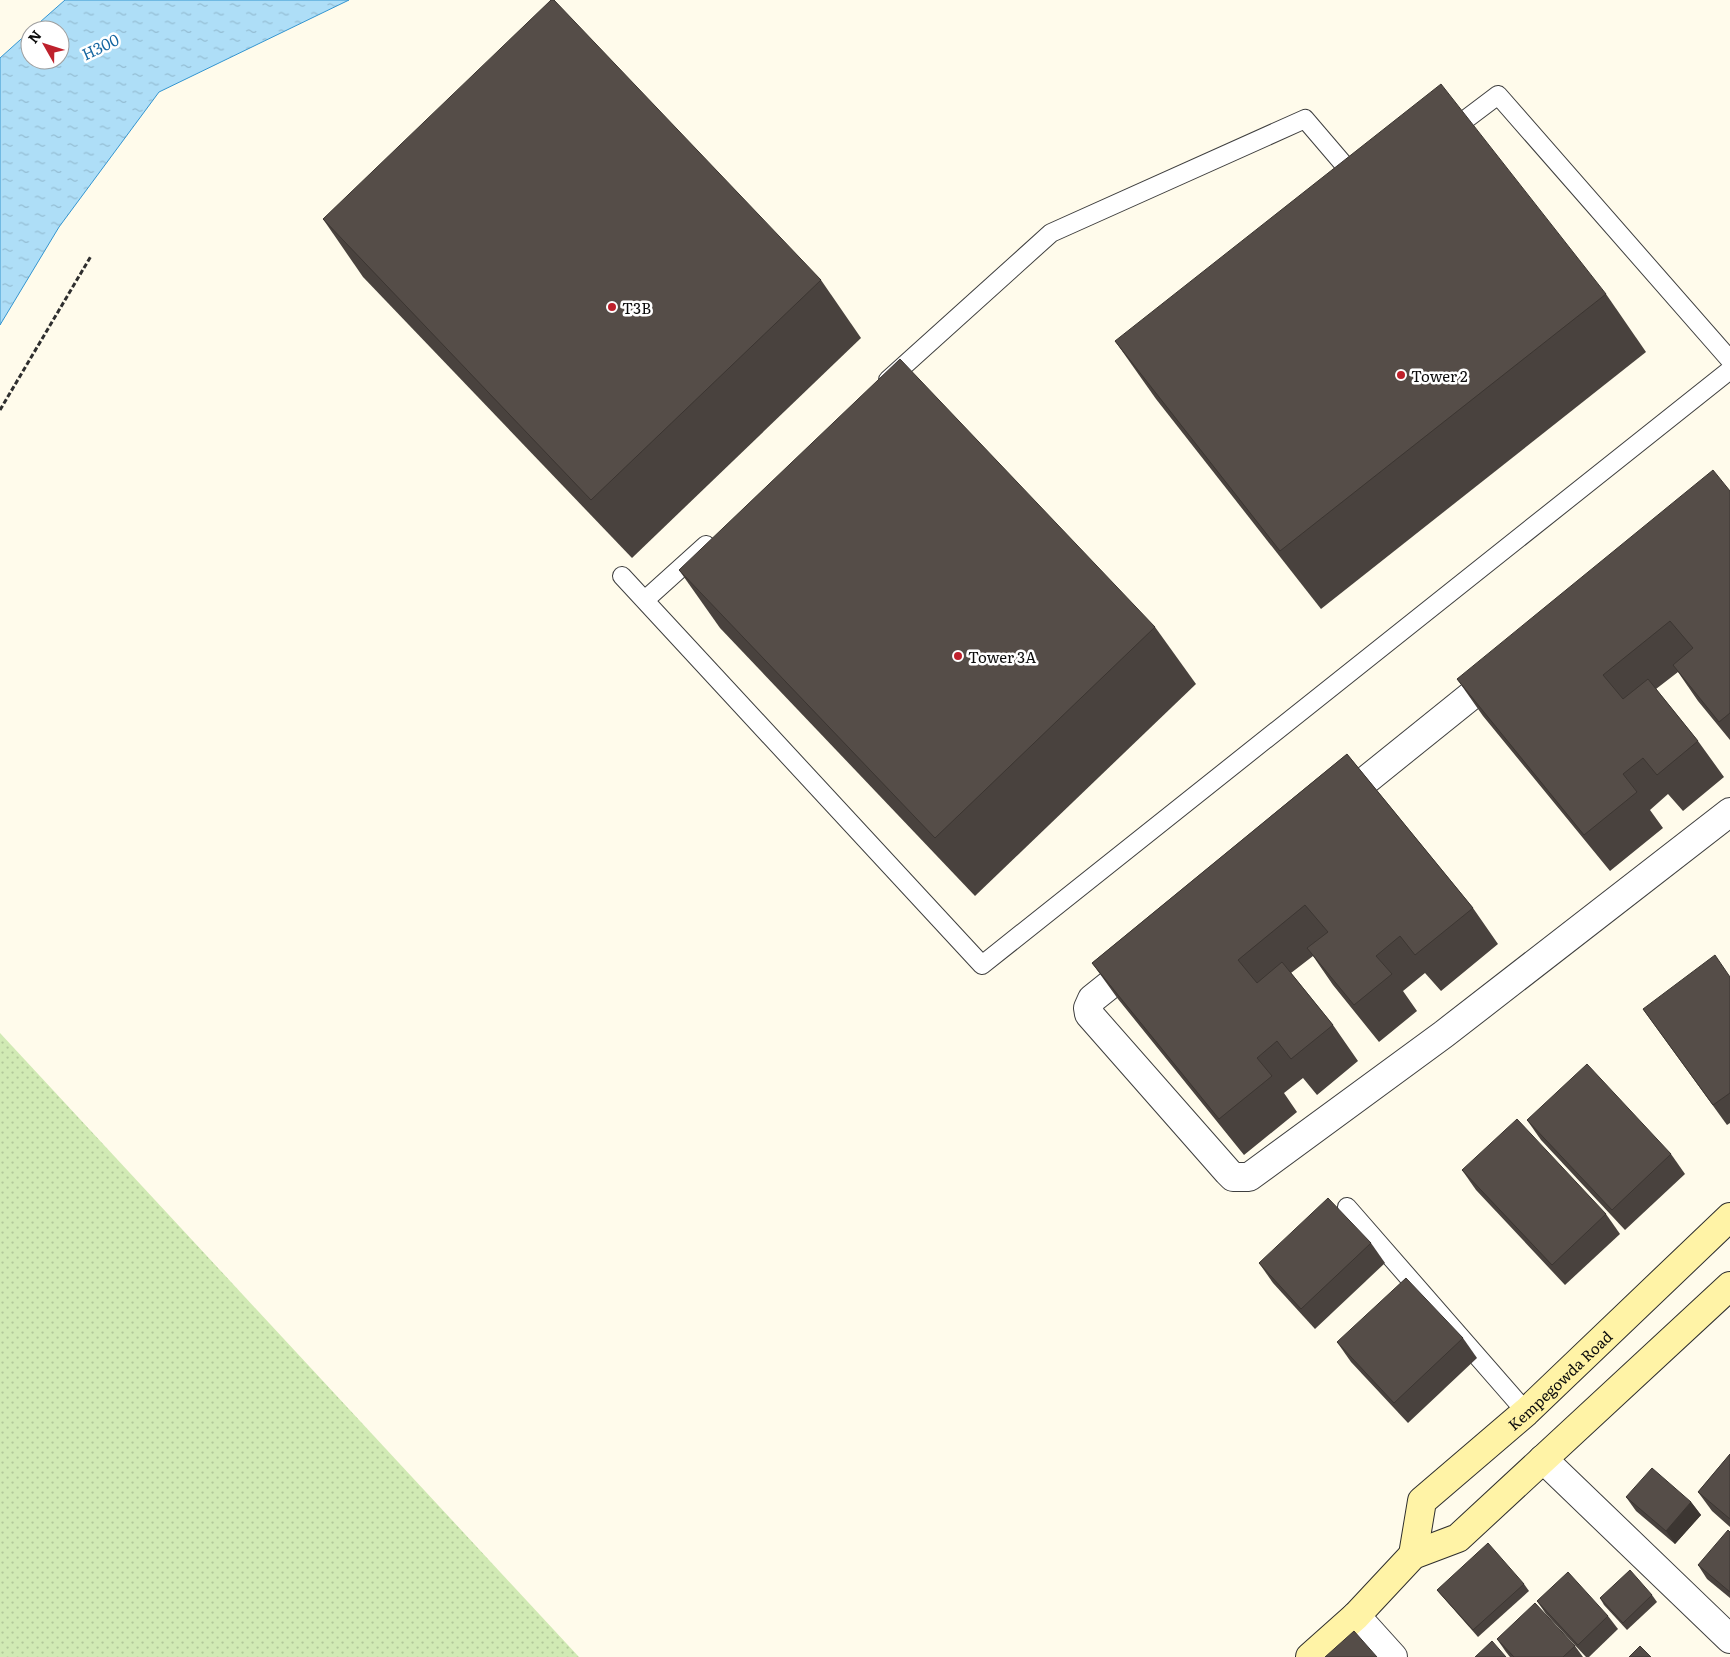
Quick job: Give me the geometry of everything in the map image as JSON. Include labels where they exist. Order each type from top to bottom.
[{"type":"street","points":[[1318,819],[1520,657]]},
{"type":"street","points":[[1154,950],[1092,999],[1088,1008],[1089,1014],[1228,1172],[1234,1177],[1249,1177],[1452,1029],[1730,812]]},
{"type":"street","name":"Kempegowda Road","points":[[1413,1555],[1422,1500],[1526,1412],[1730,1217]]},
{"type":"street","points":[[1310,1657],[1356,1616],[1413,1555],[1458,1538],[1730,1286]]},
{"type":"street","points":[[1543,1459],[1730,1639]]},
{"type":"street","points":[[1356,1616],[1393,1657]]},
{"type":"lane","points":[[1437,142],[1498,95],[1730,360]]},
{"type":"lane","points":[[874,393],[1051,233],[1305,119],[1368,194]]},
{"type":"lane","points":[[622,576],[982,965],[1730,370]]},
{"type":"lane","points":[[645,600],[719,534]]},
{"type":"lane","points":[[1347,1207],[1526,1412]]},
{"type":"path","points":[[0,410],[91,256]]},
{"type":"green space","points":[[0,1033],[579,1657],[0,1657]]},
{"type":"water","name":"H300","points":[[65,0],[349,0],[159,92],[59,227],[0,325],[0,58],[20,40],[20,70],[70,70],[70,20],[42,20]]},
{"type":"building","name":"T3B","points":[[551,0],[554,0],[821,280],[591,500],[323,219]]},
{"type":"building","name":"Tower 2","points":[[1441,84],[1606,294],[1280,551],[1115,341]]},
{"type":"building","name":"Tower 3A","points":[[900,359],[1155,627],[935,838],[679,570]]},
{"type":"building","points":[[1713,470],[1730,491],[1730,713],[1719,722],[1673,665],[1693,648],[1670,621],[1603,675],[1623,699],[1648,679],[1698,741],[1657,775],[1643,758],[1623,774],[1637,792],[1584,835],[1457,679]]},
{"type":"building","points":[[1347,754],[1473,908],[1415,955],[1400,936],[1376,956],[1392,974],[1354,1005],[1307,948],[1328,932],[1305,905],[1238,960],[1257,983],[1282,962],[1333,1025],[1291,1059],[1277,1041],[1257,1058],[1272,1076],[1219,1119],[1092,963]]},
{"type":"building","points":[[1715,955],[1730,977],[1730,1093],[1713,1105],[1643,1009]]},
{"type":"building","points":[[1587,1064],[1671,1154],[1612,1210],[1527,1120]]},
{"type":"building","points":[[1517,1119],[1606,1214],[1552,1265],[1462,1170]]},
{"type":"building","points":[[1328,1198],[1371,1243],[1301,1309],[1259,1263]]},
{"type":"building","points":[[1406,1278],[1463,1338],[1394,1403],[1337,1342]]},
{"type":"building","points":[[1730,1454],[1730,1519],[1698,1492]]},
{"type":"building","points":[[1652,1468],[1691,1502],[1666,1531],[1626,1497]]},
{"type":"building","points":[[1728,1530],[1730,1532],[1730,1592],[1698,1565]]},
{"type":"building","points":[[1488,1543],[1524,1584],[1473,1630],[1437,1590]]},
{"type":"building","points":[[1630,1570],[1652,1595],[1623,1623],[1600,1598]]},
{"type":"building","points":[[1568,1572],[1608,1616],[1578,1645],[1537,1601]]},
{"type":"building","points":[[1535,1603],[1575,1646],[1563,1657],[1514,1657],[1497,1639]]},
{"type":"building","points":[[1354,1631],[1377,1657],[1325,1657]]},
{"type":"building","points":[[1492,1641],[1506,1657],[1475,1657]]},
{"type":"building","points":[[1640,1646],[1651,1657],[1629,1657]]},
{"type":"place","name":"T3B","points":[[612,307]]},
{"type":"place","name":"Tower 2","points":[[1401,375]]},
{"type":"place","name":"Tower 3A","points":[[958,656]]}]
